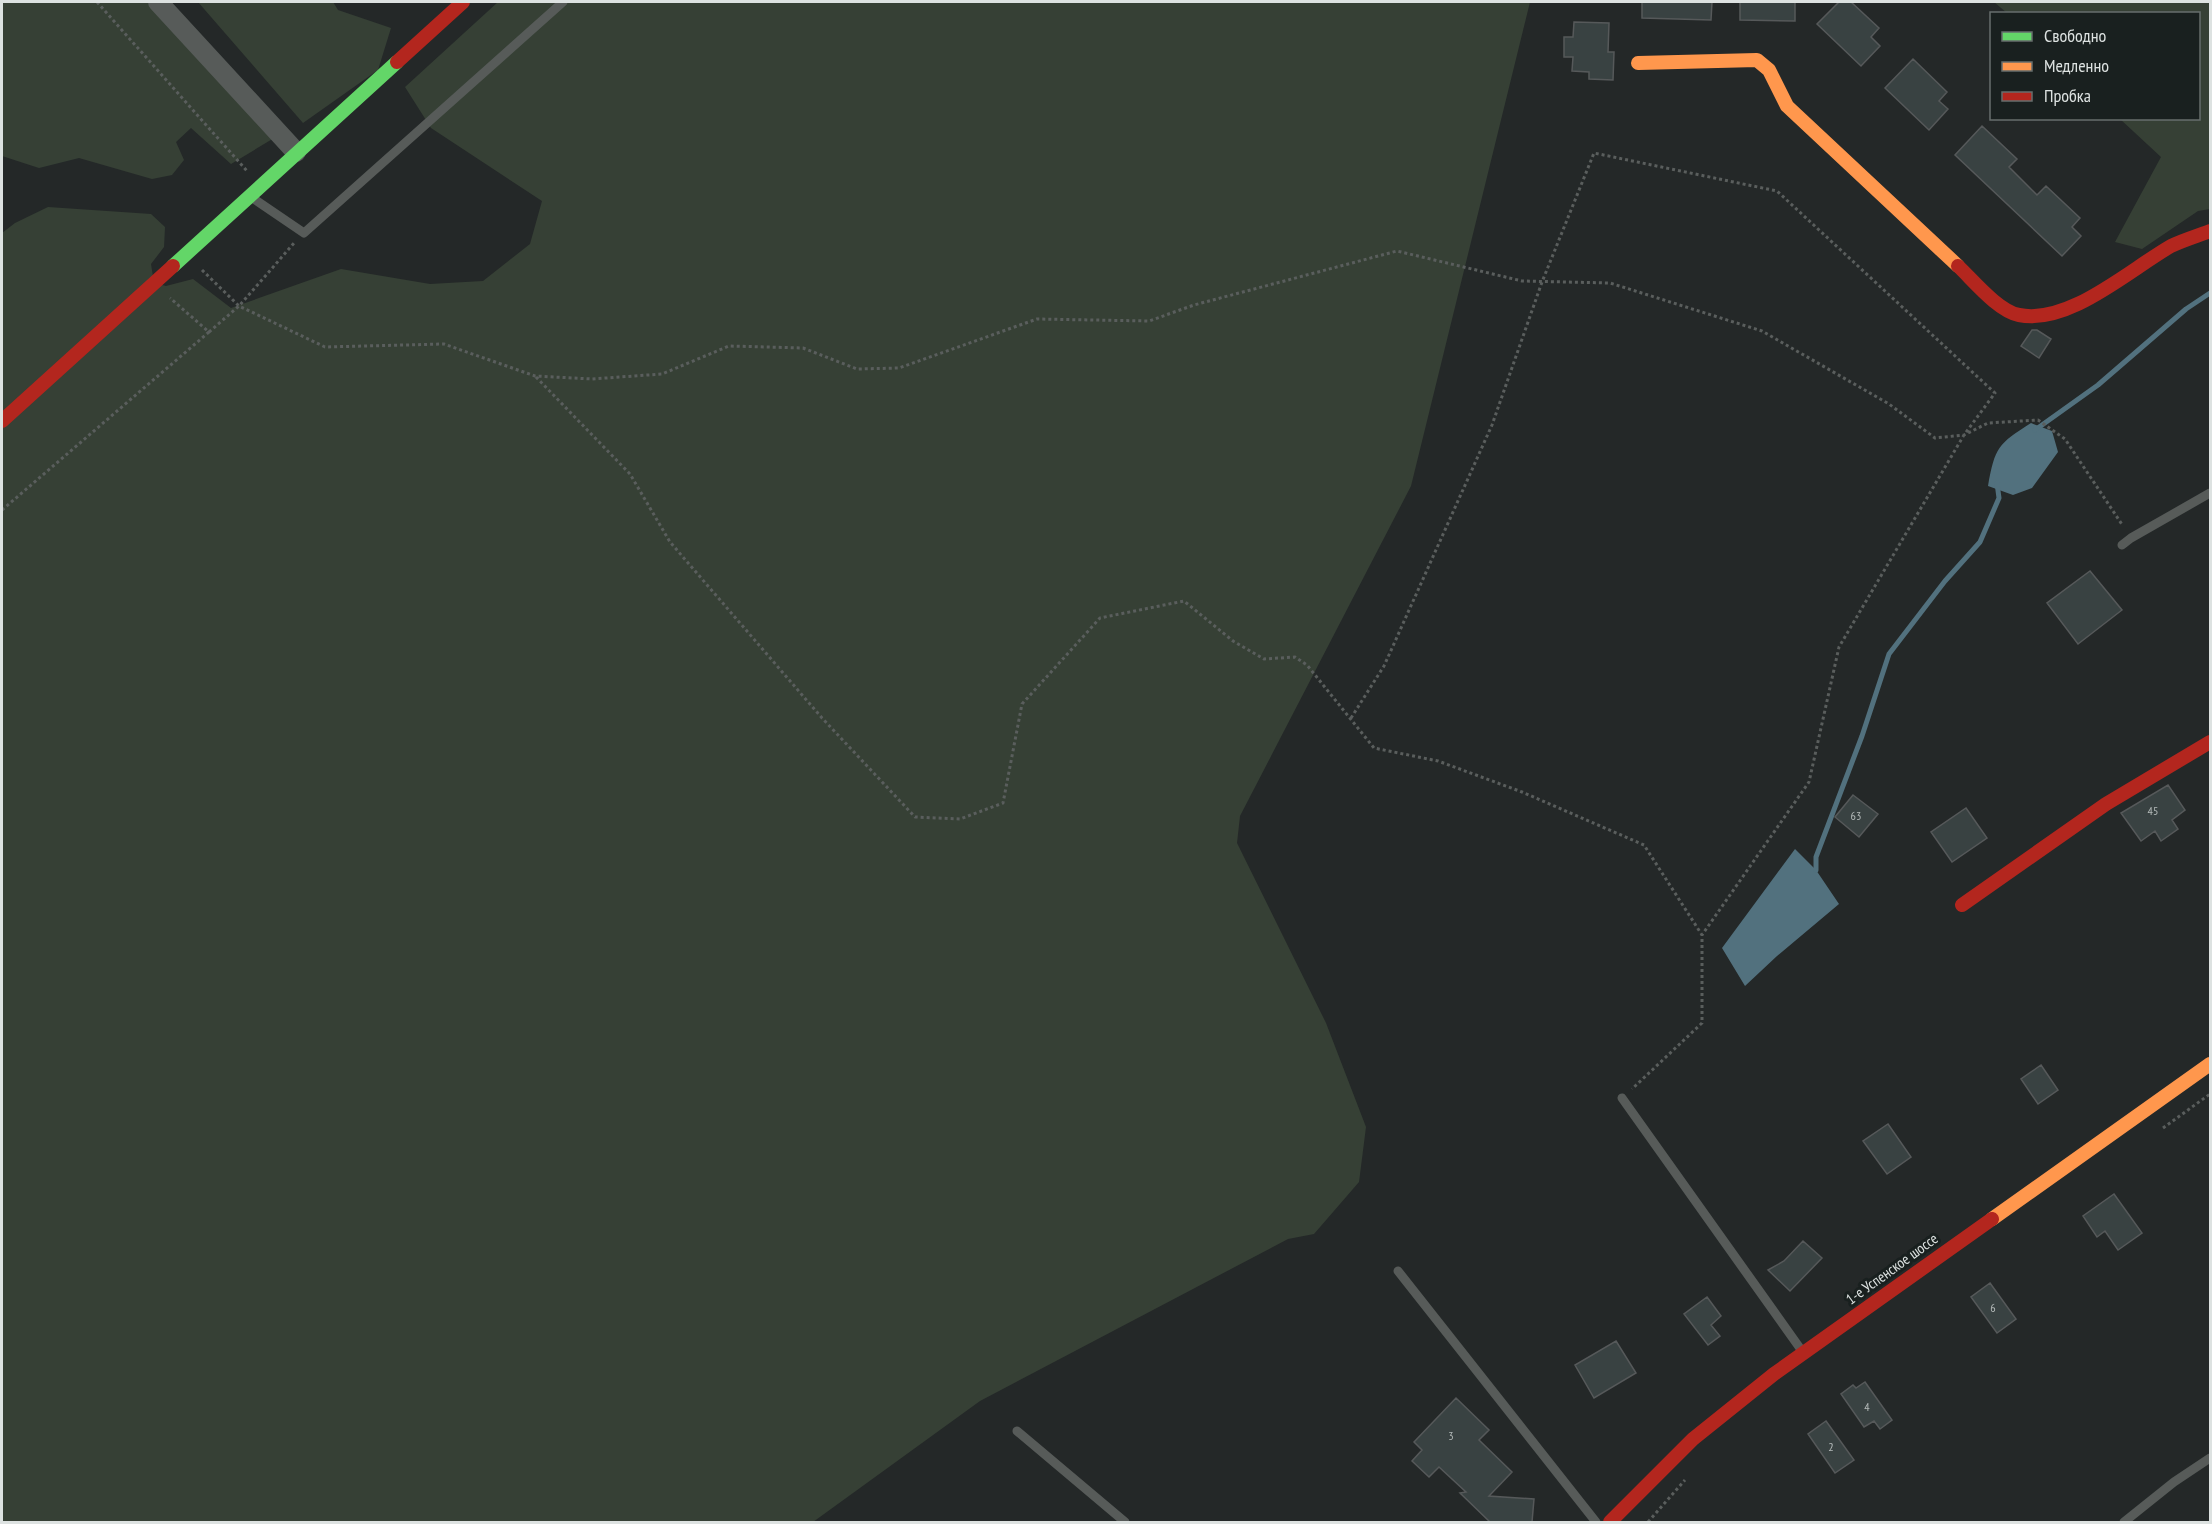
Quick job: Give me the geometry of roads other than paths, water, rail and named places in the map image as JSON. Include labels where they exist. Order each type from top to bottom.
[{"type":"street","points":[[158,2],[296,152]]},
{"type":"street","points":[[2,421],[463,2]]},
{"type":"street","points":[[1638,63],[1757,60],[1766,65],[1774,76],[1779,97],[1787,106],[1999,305],[2018,315],[2055,314],[2080,303],[2173,245],[2211,231]]},
{"type":"street","points":[[1962,905],[2106,804],[2211,742]]},
{"type":"street","name":"1-е Успенское шоссе","points":[[1610,1522],[1693,1438],[1803,1353],[2211,1064]]},
{"type":"lane","points":[[249,195],[303,232],[563,2]]},
{"type":"lane","points":[[2122,545],[2211,492]]},
{"type":"lane","points":[[1622,1098],[1803,1353]]},
{"type":"lane","points":[[1398,1271],[1596,1522]]},
{"type":"lane","points":[[1017,1431],[1125,1522]]},
{"type":"lane","points":[[2124,1522],[2174,1482],[2211,1458]]},
{"type":"water","points":[[2031,423],[2052,431],[2058,452],[2032,488],[2013,495],[1988,486],[1993,463],[2000,448],[2011,436]]},
{"type":"water","points":[[1795,849],[1816,870],[1839,904],[1745,986],[1722,948]]},
{"type":"waterway","points":[[2035,430],[2098,385],[2186,309],[2210,293]]},
{"type":"waterway","points":[[1816,870],[1816,857],[1862,736],[1889,654],[1945,581],[1980,542],[1999,498],[1997,483]]}]
